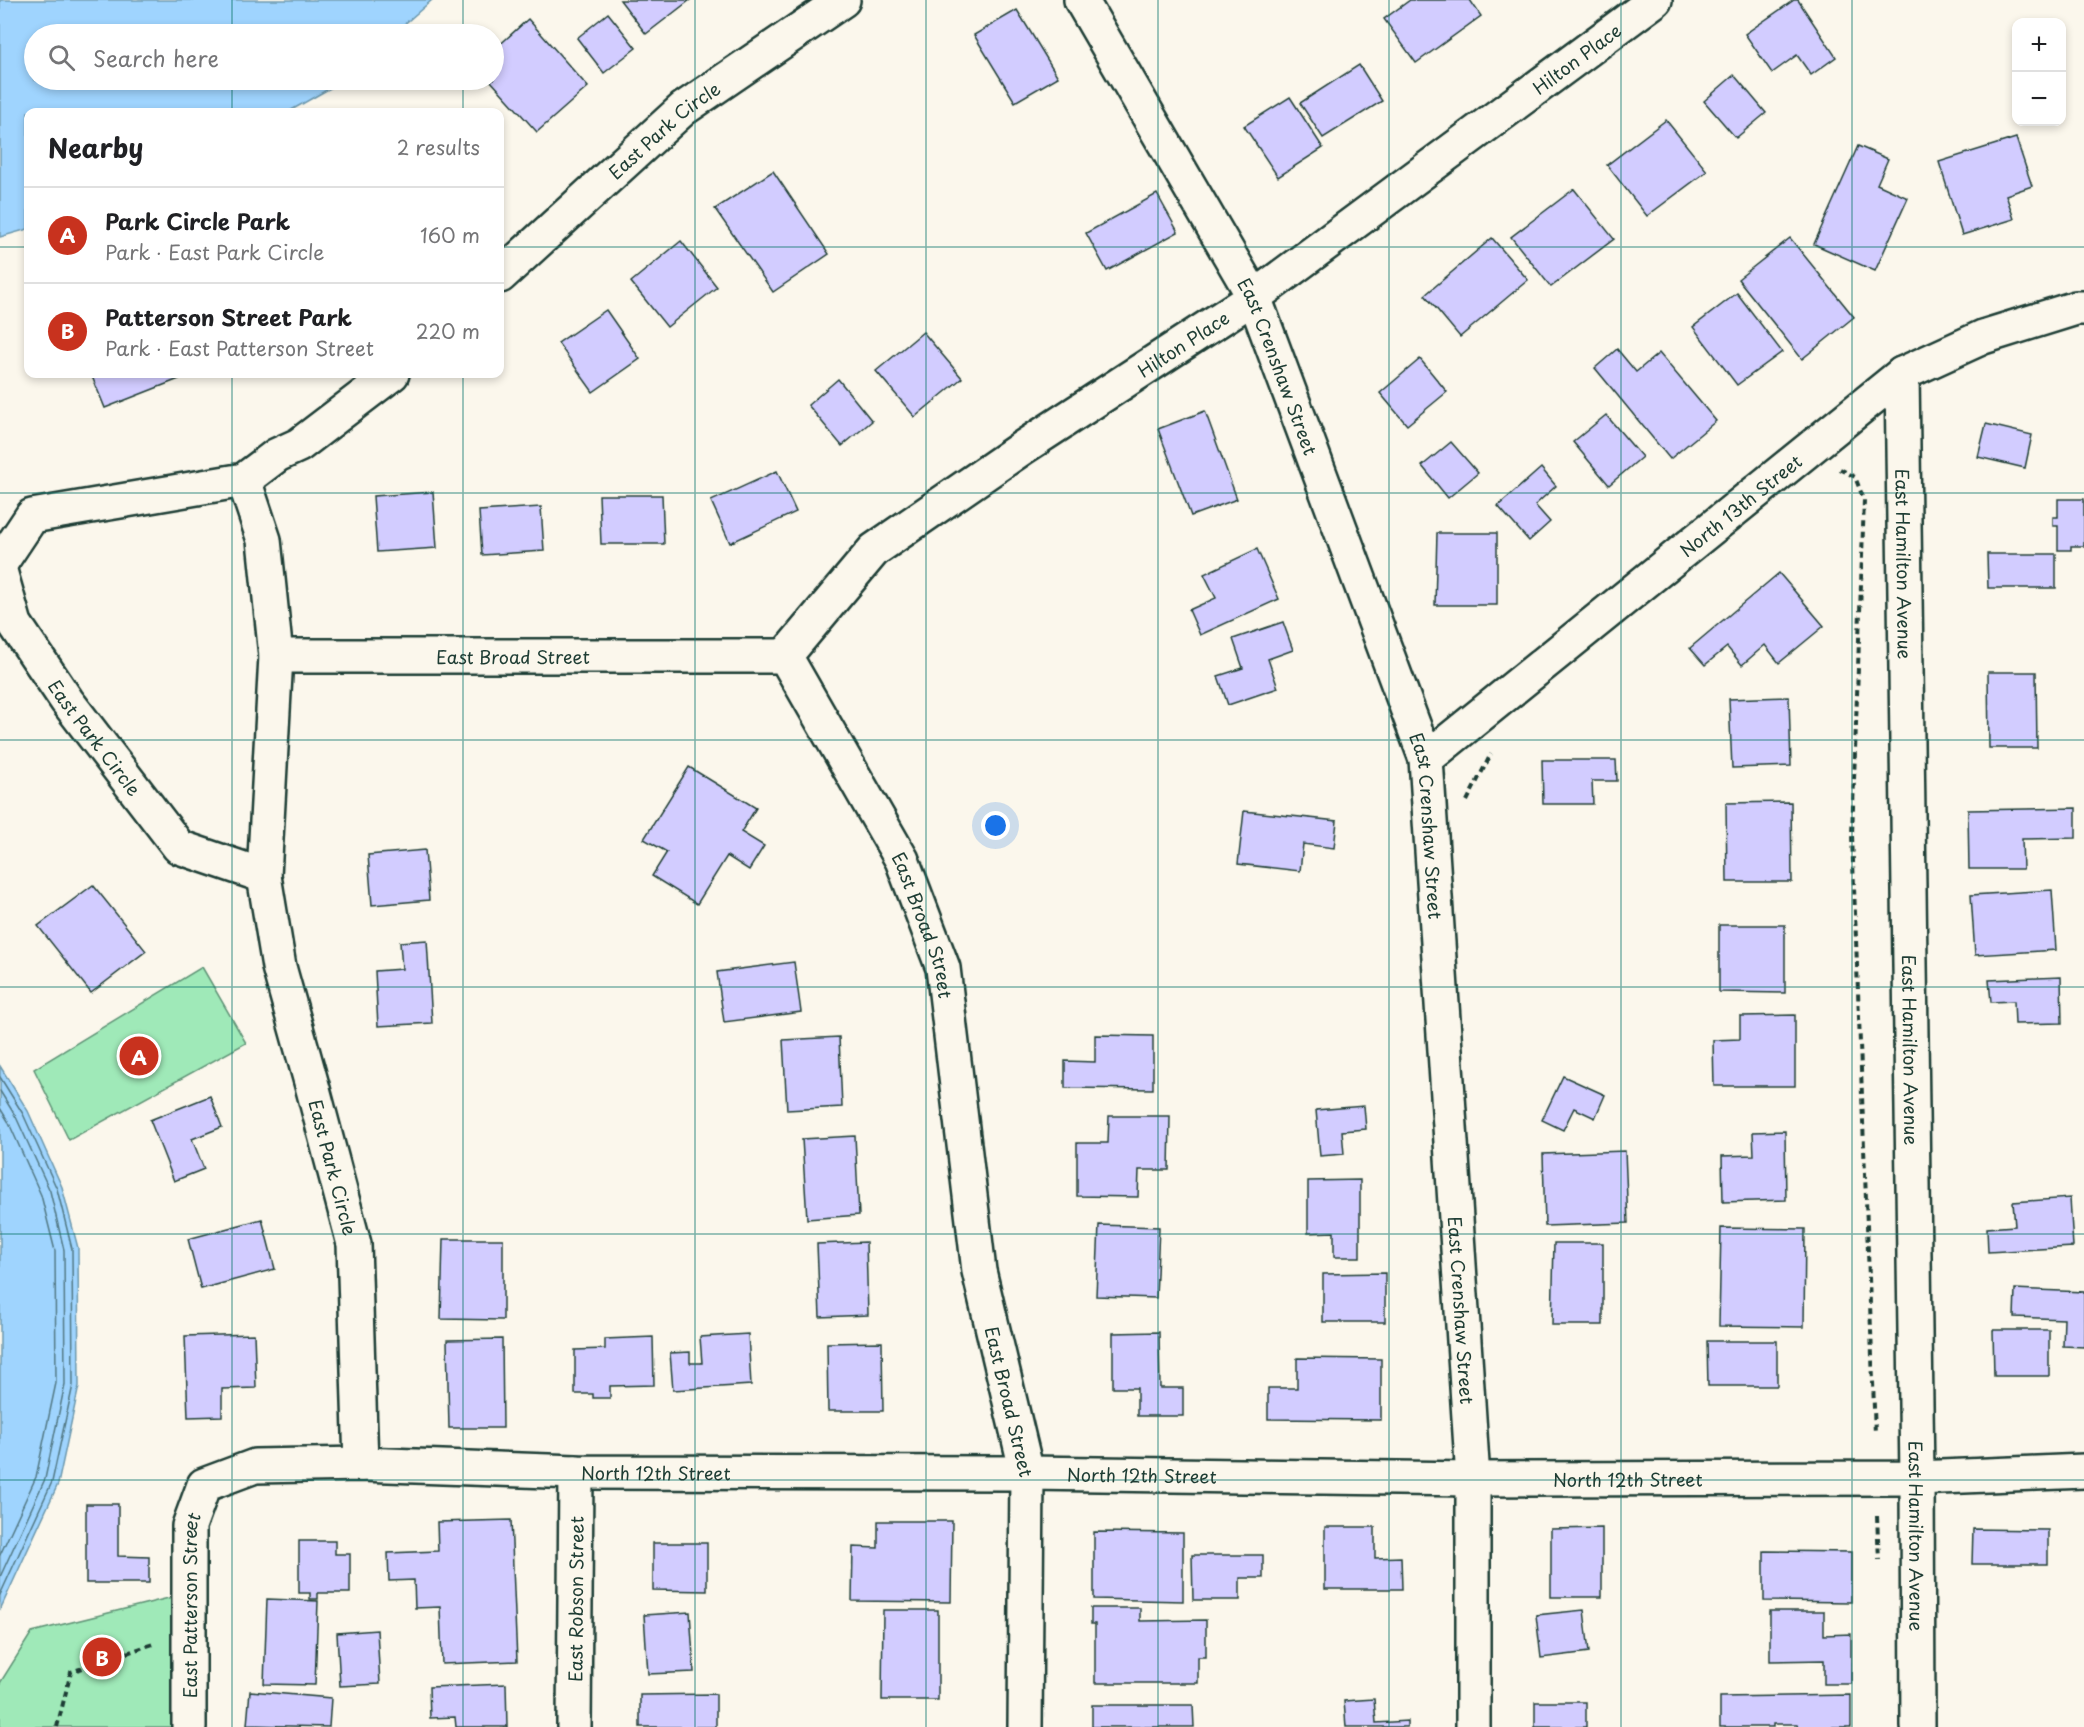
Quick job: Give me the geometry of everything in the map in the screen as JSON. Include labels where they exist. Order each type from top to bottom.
[{"type":"street","name":"East Park Circle","points":[[504,272],[683,109],[843,0]]},
{"type":"street","name":"East Crenshaw Street","points":[[1081,0],[1254,297],[1426,759],[1473,1479],[1473,1727]]},
{"type":"street","name":"Hilton Place","points":[[785,656],[874,550],[1022,448],[1254,297],[1655,0]]},
{"type":"street","name":"North 13th Street","points":[[1426,759],[1902,374],[1983,337],[2076,308],[2084,308]]},
{"type":"street","name":"East Hamilton Avenue","points":[[1902,374],[1917,1478],[1918,1727]]},
{"type":"street","points":[[0,564],[32,516],[244,480],[277,455],[299,445],[387,378]]},
{"type":"street","name":"East Park Circle","points":[[244,480],[264,540],[276,656],[264,876],[279,967],[314,1089],[354,1244],[361,1464]]},
{"type":"street","name":"East Park Circle","points":[[0,571],[15,624],[67,701],[179,847],[264,876]]},
{"type":"street","name":"East Broad Street","points":[[276,656],[785,656],[902,860],[943,968],[979,1271],[1027,1473],[1025,1727]]},
{"type":"street","name":"North 12th Street","points":[[204,1485],[255,1466],[361,1464],[576,1472],[1027,1473],[1473,1479],[1917,1478],[2084,1471]]},
{"type":"street","name":"East Robson Street","points":[[574,1727],[576,1472]]},
{"type":"street","name":"East Patterson Street","points":[[189,1727],[189,1526],[204,1485]]},
{"type":"path","points":[[1838,468],[1855,477],[1864,500],[1852,835],[1875,1434]]},
{"type":"path","points":[[1467,801],[1491,753]]},
{"type":"path","points":[[57,1727],[71,1672],[189,1632]]},
{"type":"green space","points":[[202,967],[246,1043],[69,1140],[34,1069]]},
{"type":"green space","points":[[189,1593],[189,1727],[0,1727],[0,1683],[32,1632]]},
{"type":"water","points":[[0,0],[432,0],[404,24],[24,24],[24,90],[327,90],[295,108],[24,108],[24,230],[0,237]]},
{"type":"water","points":[[0,1066],[28,1111],[62,1187],[78,1248],[79,1386],[58,1484],[0,1610]]},
{"type":"building","points":[[620,0],[690,0],[646,34]]},
{"type":"building","points":[[1410,0],[1470,0],[1481,16],[1416,63],[1384,19]]},
{"type":"building","points":[[1794,0],[1798,0],[1836,57],[1811,75],[1797,55],[1772,73],[1745,34]]},
{"type":"building","points":[[1017,10],[1058,77],[1015,102],[974,35]]},
{"type":"building","points":[[608,13],[636,48],[604,73],[577,38]]},
{"type":"building","points":[[528,19],[588,87],[537,132],[499,90],[504,90],[504,41]]},
{"type":"building","points":[[1359,65],[1382,101],[1323,138],[1300,103]]},
{"type":"building","points":[[1734,75],[1766,113],[1736,138],[1704,101]]},
{"type":"building","points":[[1290,97],[1323,148],[1278,177],[1244,126]]},
{"type":"building","points":[[1666,120],[1707,171],[1647,216],[1607,165]]},
{"type":"building","points":[[2016,138],[2032,186],[2006,195],[2014,219],[1962,235],[1939,162]]},
{"type":"building","points":[[1858,146],[1888,159],[1877,184],[1908,198],[1875,271],[1814,244]]},
{"type":"building","points":[[773,171],[829,254],[773,292],[715,209]]},
{"type":"building","points":[[1574,189],[1614,239],[1551,287],[1511,237]]},
{"type":"building","points":[[1157,194],[1178,232],[1107,271],[1086,233]]},
{"type":"building","points":[[1492,238],[1528,280],[1460,337],[1425,295]]},
{"type":"building","points":[[1790,238],[1854,317],[1802,359],[1738,279]]},
{"type":"building","points":[[681,241],[717,287],[667,327],[631,282]]},
{"type":"building","points":[[1737,293],[1782,352],[1737,385],[1693,327]]},
{"type":"building","points":[[606,310],[640,359],[593,392],[558,343]]},
{"type":"building","points":[[923,332],[962,378],[915,417],[876,371]]},
{"type":"building","points":[[1617,349],[1636,372],[1659,353],[1716,421],[1670,459],[1595,368]]},
{"type":"building","points":[[1420,359],[1447,392],[1407,425],[1380,393]]},
{"type":"building","points":[[93,378],[179,379],[105,408]]},
{"type":"building","points":[[838,379],[872,421],[842,446],[808,405]]},
{"type":"building","points":[[1205,411],[1237,499],[1191,516],[1158,429]]},
{"type":"building","points":[[1606,415],[1642,457],[1609,485],[1573,442]]},
{"type":"building","points":[[1986,424],[2032,435],[2025,468],[1978,457]]},
{"type":"building","points":[[1451,442],[1478,473],[1448,498],[1422,466]]},
{"type":"building","points":[[1541,468],[1556,486],[1535,505],[1550,522],[1529,541],[1498,506]]},
{"type":"building","points":[[777,471],[796,512],[730,543],[711,501]]},
{"type":"building","points":[[433,492],[437,548],[377,552],[373,496]]},
{"type":"building","points":[[599,495],[662,495],[664,544],[601,544]]},
{"type":"building","points":[[2058,499],[2084,499],[2084,546],[2071,546],[2071,550],[2058,550],[2058,526],[2053,526],[2053,517],[2058,517]]},
{"type":"building","points":[[541,507],[544,551],[482,555],[479,511]]},
{"type":"building","points":[[1437,533],[1497,533],[1497,605],[1435,605]]},
{"type":"building","points":[[1257,549],[1279,599],[1200,635],[1189,610],[1216,598],[1204,574]]},
{"type":"building","points":[[1987,554],[2056,554],[2056,588],[1988,588]]},
{"type":"building","points":[[1779,573],[1824,626],[1779,663],[1765,645],[1742,665],[1727,647],[1705,665],[1690,648]]},
{"type":"building","points":[[1283,622],[1293,650],[1268,659],[1278,688],[1228,705],[1218,676],[1243,668],[1233,639]]},
{"type":"building","points":[[1988,672],[2036,672],[2037,748],[1989,748]]},
{"type":"building","points":[[1789,697],[1791,766],[1732,768],[1729,699]]},
{"type":"building","points":[[1542,760],[1616,760],[1617,781],[1592,781],[1593,804],[1543,804]]},
{"type":"building","points":[[689,767],[756,808],[741,832],[764,846],[749,870],[727,856],[697,904],[652,876],[667,852],[644,839]]},
{"type":"building","points":[[1791,802],[1792,882],[1727,882],[1726,803]]},
{"type":"building","points":[[2076,808],[2076,838],[2022,839],[2023,869],[1969,869],[1968,810]]},
{"type":"building","points":[[1244,811],[1337,821],[1334,848],[1303,844],[1300,871],[1238,864]]},
{"type":"building","points":[[425,850],[429,900],[372,905],[368,855]]},
{"type":"building","points":[[93,885],[146,951],[91,993],[38,926]]},
{"type":"building","points":[[2052,890],[2056,950],[1975,955],[1971,895]]},
{"type":"building","points":[[1719,925],[1785,925],[1785,993],[1719,992]]},
{"type":"building","points":[[427,940],[432,1023],[378,1026],[375,971],[402,969],[400,942]]},
{"type":"building","points":[[794,962],[801,1012],[724,1022],[717,972]]},
{"type":"building","points":[[2061,977],[2062,1023],[2015,1024],[2014,1001],[1991,1002],[1989,980]]},
{"type":"building","points":[[1795,1015],[1795,1086],[1714,1086],[1713,1040],[1740,1039],[1740,1016]]},
{"type":"building","points":[[1095,1035],[1153,1036],[1153,1089],[1065,1088],[1065,1061],[1095,1062]]},
{"type":"building","points":[[839,1037],[842,1107],[787,1110],[783,1040]]},
{"type":"building","points":[[1563,1076],[1605,1095],[1595,1118],[1574,1108],[1563,1130],[1542,1120]]},
{"type":"building","points":[[210,1096],[222,1127],[192,1139],[204,1169],[174,1181],[150,1120]]},
{"type":"building","points":[[1364,1106],[1366,1129],[1342,1131],[1344,1154],[1320,1156],[1316,1110]]},
{"type":"building","points":[[1109,1116],[1170,1116],[1169,1170],[1139,1170],[1138,1197],[1077,1196],[1077,1143],[1108,1143]]},
{"type":"building","points":[[1785,1131],[1786,1200],[1723,1202],[1722,1156],[1754,1155],[1753,1132]]},
{"type":"building","points":[[855,1136],[859,1215],[807,1219],[802,1139]]},
{"type":"building","points":[[1625,1151],[1628,1223],[1545,1226],[1543,1154]]},
{"type":"building","points":[[1360,1180],[1360,1257],[1334,1257],[1334,1232],[1308,1233],[1308,1181]]},
{"type":"building","points":[[2070,1198],[2073,1247],[1988,1252],[1987,1228],[2015,1226],[2013,1202]]},
{"type":"building","points":[[262,1219],[275,1269],[201,1289],[188,1239]]},
{"type":"building","points":[[1099,1225],[1159,1227],[1156,1298],[1096,1296]]},
{"type":"building","points":[[1721,1228],[1805,1229],[1804,1327],[1719,1326]]},
{"type":"building","points":[[443,1239],[503,1239],[503,1320],[441,1319]]},
{"type":"building","points":[[866,1242],[868,1315],[820,1317],[817,1244]]},
{"type":"building","points":[[1554,1243],[1603,1243],[1603,1325],[1552,1325]]},
{"type":"building","points":[[1385,1273],[1385,1322],[1323,1322],[1323,1274]]},
{"type":"building","points":[[2015,1289],[2084,1292],[2084,1347],[2063,1346],[2064,1319],[2014,1317]]},
{"type":"building","points":[[1993,1330],[2049,1330],[2049,1376],[1994,1376]]},
{"type":"building","points":[[1159,1332],[1160,1388],[1183,1388],[1183,1416],[1137,1416],[1137,1388],[1113,1388],[1113,1333]]},
{"type":"building","points":[[254,1334],[256,1388],[222,1389],[222,1416],[188,1417],[185,1336]]},
{"type":"building","points":[[748,1334],[751,1385],[673,1390],[670,1353],[690,1352],[690,1363],[702,1363],[700,1337]]},
{"type":"building","points":[[653,1337],[654,1385],[610,1386],[610,1398],[593,1398],[593,1394],[575,1394],[575,1350],[605,1349],[605,1339]]},
{"type":"building","points":[[502,1339],[503,1428],[449,1428],[447,1340]]},
{"type":"building","points":[[1707,1341],[1777,1341],[1777,1386],[1708,1386]]},
{"type":"building","points":[[882,1342],[883,1411],[828,1411],[827,1343]]},
{"type":"building","points":[[1297,1358],[1381,1359],[1381,1420],[1268,1419],[1268,1388],[1297,1388]]},
{"type":"building","points":[[86,1504],[118,1504],[118,1556],[149,1557],[149,1583],[86,1583]]},
{"type":"building","points":[[511,1520],[517,1661],[442,1664],[440,1607],[415,1608],[414,1580],[389,1581],[388,1553],[438,1551],[437,1522]]},
{"type":"building","points":[[878,1521],[952,1521],[951,1602],[852,1601],[853,1547],[878,1548]]},
{"type":"building","points":[[1325,1527],[1375,1527],[1375,1558],[1401,1557],[1402,1589],[1325,1589]]},
{"type":"building","points":[[1602,1528],[1602,1597],[1551,1597],[1551,1529]]},
{"type":"building","points":[[1973,1529],[2048,1530],[2048,1564],[1972,1564]]},
{"type":"building","points":[[1094,1532],[1183,1533],[1183,1601],[1094,1599]]},
{"type":"building","points":[[299,1541],[335,1541],[335,1554],[350,1554],[350,1593],[318,1593],[318,1599],[310,1599],[310,1593],[299,1593]]},
{"type":"building","points":[[653,1543],[707,1543],[707,1591],[653,1590]]},
{"type":"building","points":[[1764,1551],[1851,1552],[1851,1602],[1764,1601]]},
{"type":"building","points":[[1192,1555],[1263,1555],[1263,1578],[1240,1578],[1240,1600],[1193,1600]]},
{"type":"building","points":[[267,1599],[318,1601],[315,1685],[264,1684]]},
{"type":"building","points":[[1091,1608],[1140,1608],[1140,1621],[1206,1620],[1206,1657],[1198,1657],[1198,1683],[1095,1683],[1095,1624],[1091,1624]]},
{"type":"building","points":[[883,1610],[938,1610],[938,1700],[882,1700]]},
{"type":"building","points":[[1584,1610],[1589,1652],[1541,1658],[1536,1615]]},
{"type":"building","points":[[1770,1611],[1824,1611],[1824,1635],[1851,1634],[1851,1684],[1824,1684],[1824,1660],[1770,1661]]},
{"type":"building","points":[[690,1612],[694,1672],[648,1674],[644,1615]]},
{"type":"building","points":[[377,1630],[380,1684],[340,1686],[337,1633]]},
{"type":"building","points":[[506,1684],[507,1727],[456,1727],[455,1717],[430,1718],[429,1687]]},
{"type":"building","points":[[250,1691],[331,1698],[329,1727],[247,1725]]},
{"type":"building","points":[[716,1694],[716,1727],[640,1727],[640,1695]]},
{"type":"building","points":[[1851,1695],[1851,1727],[1799,1727],[1798,1724],[1773,1724],[1773,1727],[1720,1727],[1720,1697]]},
{"type":"building","points":[[1374,1699],[1376,1723],[1407,1721],[1407,1727],[1346,1727],[1344,1701]]},
{"type":"building","points":[[1535,1702],[1586,1702],[1586,1727],[1535,1727]]},
{"type":"building","points":[[1092,1705],[1193,1705],[1194,1727],[1092,1727]]},
{"type":"place","name":"Park Circle Park","points":[[139,1056]]},
{"type":"place","name":"Patterson Street Park","points":[[102,1657]]}]
